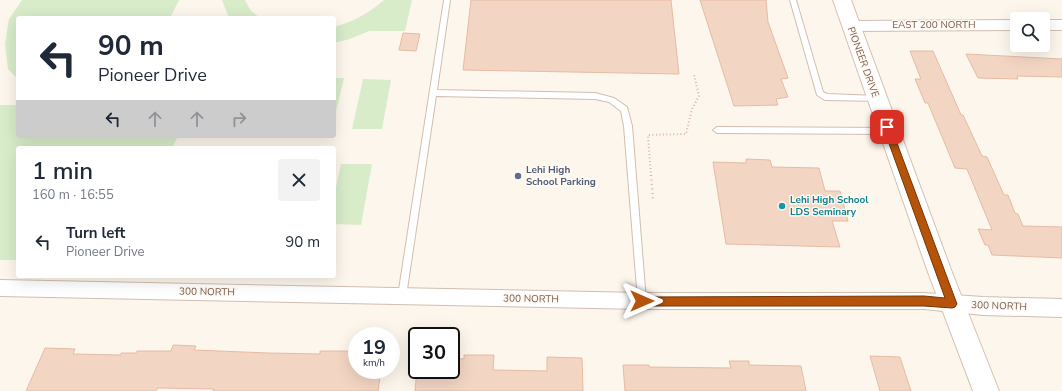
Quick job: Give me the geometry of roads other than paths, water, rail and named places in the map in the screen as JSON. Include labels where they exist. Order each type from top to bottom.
[{"type":"street","name":"PIONEER DRIVE","points":[[842,0],[888,131],[986,391]]},
{"type":"street","name":"EAST 200 NORTH","points":[[850,26],[1010,25]]},
{"type":"street","points":[[1050,25],[1062,25]]},
{"type":"street","name":"300 NORTH","points":[[0,288],[642,301],[924,301],[983,306],[1062,308]]},
{"type":"lane","points":[[402,296],[447,0]]},
{"type":"lane","points":[[793,0],[820,93],[825,97],[877,99]]},
{"type":"lane","points":[[432,93],[595,96],[611,100],[624,109],[628,126],[642,301]]},
{"type":"lane","points":[[717,130],[888,131]]},
{"type":"place","name":"Lehi High School Parking","points":[[518,176]]},
{"type":"place","name":"Lehi High School LDS Seminary","points":[[782,206]]}]
